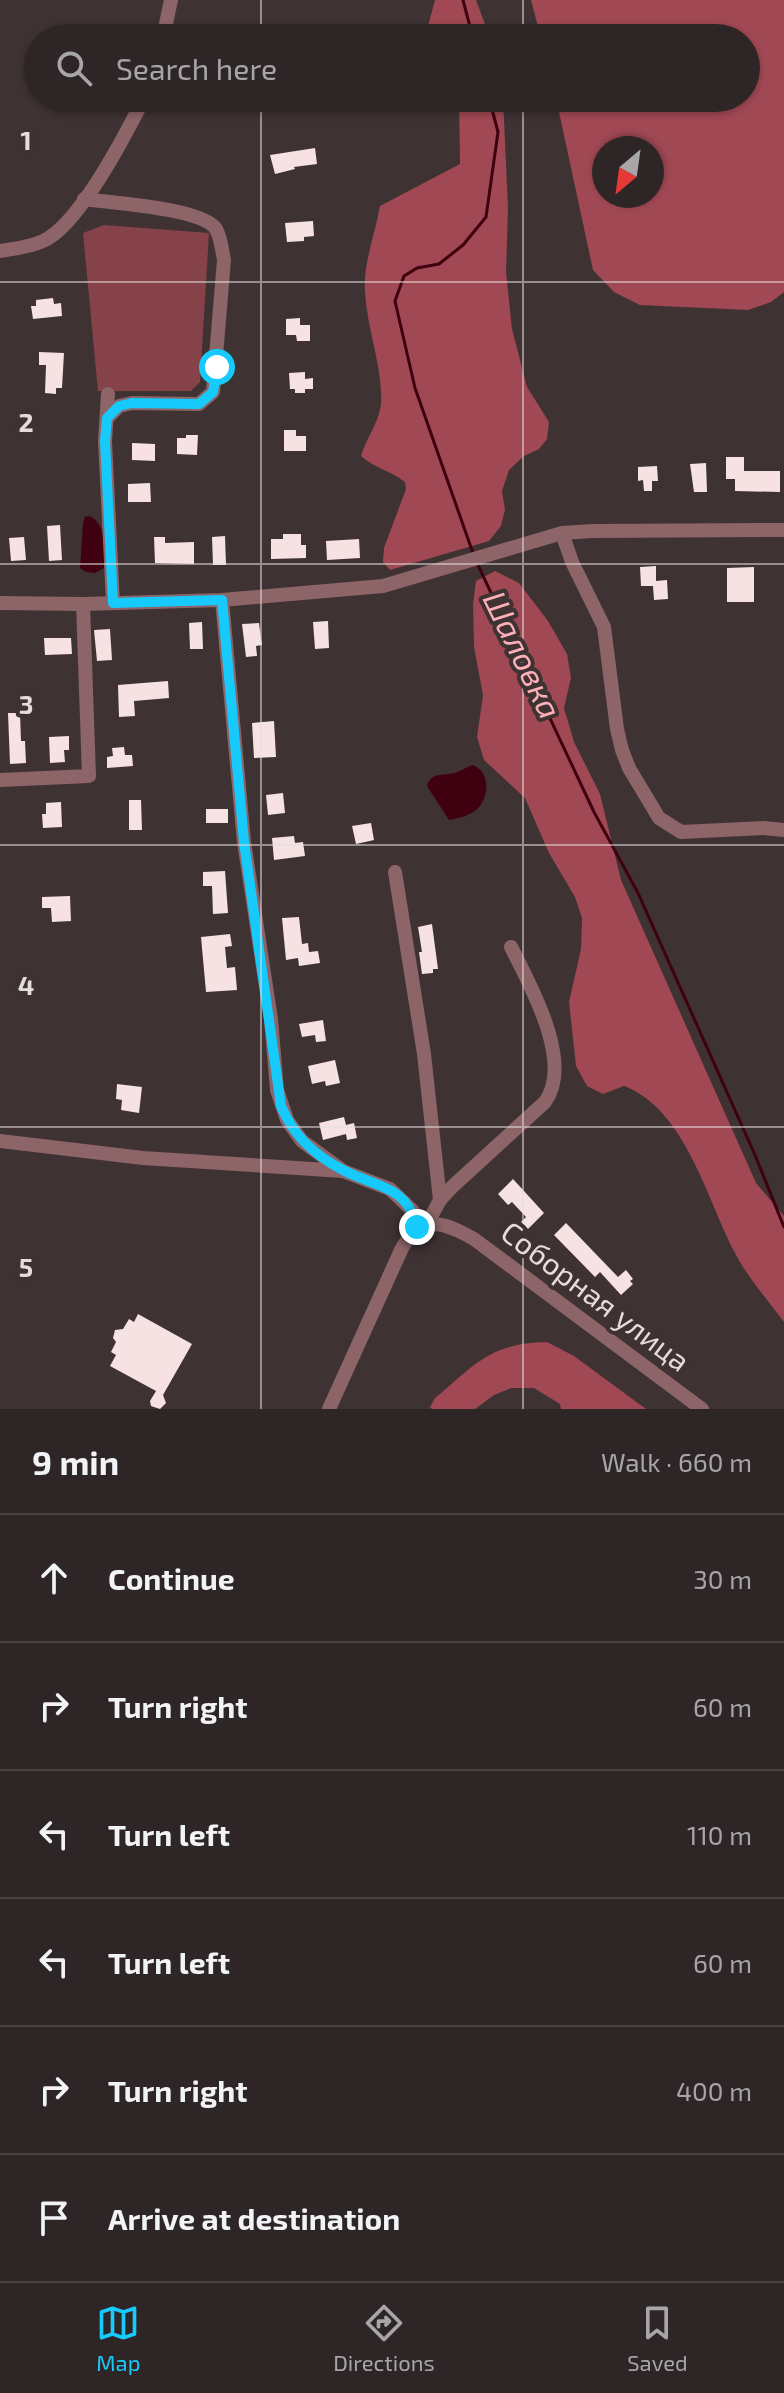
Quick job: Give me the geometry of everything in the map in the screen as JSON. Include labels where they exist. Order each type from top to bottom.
[{"type":"street","points":[[166,24],[171,0]]},
{"type":"street","points":[[0,251],[45,240],[70,219],[137,112]]},
{"type":"street","points":[[84,199],[176,211],[203,218],[215,227],[224,260],[213,392],[199,404],[132,403],[119,406],[107,418]]},
{"type":"street","points":[[108,394],[105,441],[113,603]]},
{"type":"street","points":[[0,603],[222,600],[383,586],[562,533],[784,530]]},
{"type":"street","points":[[562,533],[572,562],[604,627],[622,750],[629,768],[659,818],[681,832],[784,830]]},
{"type":"street","points":[[222,600],[244,842],[271,1019],[277,1090],[287,1120],[302,1141],[343,1171],[390,1189],[413,1211],[422,1226]]},
{"type":"street","points":[[0,780],[89,776],[83,604]]},
{"type":"street","points":[[395,872],[424,1054],[440,1200]]},
{"type":"street","points":[[329,1409],[402,1248],[440,1200],[545,1102],[554,1089],[546,1022],[511,947]]},
{"type":"street","points":[[0,1141],[143,1158],[343,1171]]},
{"type":"street","name":"Соборная улица","points":[[422,1226],[455,1228],[474,1239],[702,1409]]},
{"type":"shaded area","points":[[435,0],[476,0],[485,24],[429,24]]},
{"type":"shaded area","points":[[531,0],[784,0],[784,292],[771,302],[748,310],[640,305],[614,292],[593,270],[559,112],[760,112],[760,24],[537,24]]},
{"type":"shaded area","points":[[459,112],[504,112],[508,208],[506,272],[512,329],[527,387],[549,422],[547,439],[539,449],[524,456],[509,470],[502,491],[505,510],[501,526],[489,541],[390,570],[383,562],[384,548],[406,489],[405,482],[361,456],[381,404],[380,376],[366,306],[366,270],[380,206],[460,164]]},
{"type":"shaded area","points":[[104,225],[209,233],[200,382],[191,391],[98,391],[83,233]]},
{"type":"shaded area","points":[[89,516],[102,531],[104,546],[104,568],[95,573],[80,568],[83,523]]},
{"type":"shaded area","points":[[495,571],[519,583],[548,621],[567,654],[571,678],[564,708],[574,742],[600,794],[621,880],[756,1183],[784,1216],[784,1322],[739,1261],[692,1158],[663,1114],[645,1098],[624,1086],[603,1094],[587,1086],[576,1066],[569,1002],[581,949],[582,918],[575,897],[549,853],[525,798],[484,760],[477,737],[483,695],[474,647],[473,604],[476,581]]},
{"type":"shaded area","points":[[473,765],[485,777],[483,801],[470,814],[449,820],[427,786],[434,777]]},
{"type":"shaded area","points":[[547,1342],[574,1356],[646,1409],[561,1409],[560,1404],[534,1388],[511,1388],[494,1395],[475,1409],[430,1407],[435,1398],[473,1366],[497,1351],[511,1346]]},
{"type":"building","points":[[315,148],[317,164],[294,167],[275,174],[270,155]]},
{"type":"building","points":[[313,221],[314,236],[304,237],[304,241],[287,242],[285,223]]},
{"type":"building","points":[[53,298],[54,304],[61,303],[62,316],[33,319],[31,306],[36,306],[36,300]]},
{"type":"building","points":[[300,318],[300,325],[310,325],[310,341],[297,341],[296,335],[286,335],[286,319]]},
{"type":"building","points":[[39,352],[64,353],[62,388],[56,388],[56,394],[45,393],[46,365],[39,365]]},
{"type":"building","points":[[305,372],[305,379],[313,378],[313,389],[295,393],[295,389],[290,389],[289,373]]},
{"type":"building","points":[[284,430],[296,430],[296,436],[306,436],[306,451],[284,451]]},
{"type":"building","points":[[186,435],[198,435],[197,455],[177,454],[177,438],[186,438]]},
{"type":"building","points":[[132,443],[155,444],[155,461],[132,460]]},
{"type":"building","points":[[726,457],[744,457],[744,471],[780,471],[780,492],[735,491],[735,479],[726,479]]},
{"type":"building","points":[[706,463],[707,492],[694,492],[690,464]]},
{"type":"building","points":[[657,466],[658,481],[652,481],[652,491],[644,491],[643,480],[638,481],[638,467]]},
{"type":"building","points":[[150,483],[151,502],[128,502],[128,484]]},
{"type":"building","points":[[60,525],[62,560],[49,561],[47,526]]},
{"type":"building","points":[[283,534],[301,534],[301,545],[306,545],[306,558],[271,559],[271,539],[283,539]]},
{"type":"building","points":[[225,536],[226,565],[213,565],[212,537]]},
{"type":"building","points":[[24,537],[26,560],[11,561],[9,538]]},
{"type":"building","points":[[154,537],[165,537],[165,543],[194,542],[194,564],[155,563]]},
{"type":"building","points":[[359,539],[360,558],[327,560],[326,541]]},
{"type":"building","points":[[656,566],[656,581],[667,580],[668,599],[654,600],[653,586],[641,586],[640,567]]},
{"type":"building","points":[[754,567],[754,602],[727,602],[727,568]]},
{"type":"building","points":[[328,621],[329,648],[315,649],[313,622]]},
{"type":"building","points":[[202,622],[203,649],[190,649],[189,623]]},
{"type":"building","points":[[259,623],[262,645],[256,646],[257,656],[246,657],[242,624]]},
{"type":"building","points":[[110,629],[112,660],[97,661],[94,630]]},
{"type":"building","points":[[44,638],[71,638],[72,654],[45,655]]},
{"type":"building","points":[[168,681],[169,698],[134,701],[135,716],[119,717],[118,685]]},
{"type":"building","points":[[8,713],[20,713],[26,763],[10,764]]},
{"type":"building","points":[[274,721],[276,757],[254,758],[252,723]]},
{"type":"building","points":[[69,736],[69,750],[64,750],[65,762],[50,763],[49,737]]},
{"type":"building","points":[[124,747],[125,755],[132,755],[133,766],[107,768],[107,757],[113,756],[112,748]]},
{"type":"building","points":[[283,793],[285,813],[268,815],[266,795]]},
{"type":"building","points":[[129,800],[141,800],[142,830],[129,830]]},
{"type":"building","points":[[61,802],[62,827],[43,828],[42,814],[46,814],[46,803]]},
{"type":"building","points":[[206,809],[228,809],[228,823],[206,823]]},
{"type":"building","points":[[371,823],[374,840],[356,844],[352,826]]},
{"type":"building","points":[[294,836],[295,843],[303,842],[305,856],[274,860],[272,838]]},
{"type":"building","points":[[225,871],[228,913],[213,914],[212,886],[203,886],[203,872]]},
{"type":"building","points":[[70,896],[71,921],[52,922],[51,908],[42,908],[42,897]]},
{"type":"building","points":[[299,917],[302,944],[308,943],[309,952],[318,951],[320,963],[299,966],[298,958],[286,960],[282,918]]},
{"type":"building","points":[[432,924],[438,969],[422,974],[418,927]]},
{"type":"building","points":[[230,934],[232,946],[225,947],[227,968],[235,967],[237,990],[206,992],[201,937]]},
{"type":"building","points":[[323,1020],[326,1041],[316,1042],[315,1035],[302,1037],[299,1024]]},
{"type":"building","points":[[335,1060],[340,1083],[326,1086],[325,1081],[312,1084],[308,1066]]},
{"type":"building","points":[[117,1084],[142,1087],[139,1113],[121,1110],[122,1100],[116,1099]]},
{"type":"building","points":[[344,1117],[346,1125],[354,1123],[357,1138],[347,1140],[346,1134],[323,1140],[319,1123]]},
{"type":"building","points":[[513,1179],[544,1213],[528,1229],[521,1222],[526,1217],[512,1202],[508,1205],[498,1194]]},
{"type":"building","points":[[566,1223],[618,1277],[626,1270],[633,1284],[621,1295],[600,1272],[595,1277],[554,1235]]},
{"type":"building","points":[[138,1314],[192,1344],[163,1395],[166,1403],[160,1409],[151,1406],[150,1401],[156,1391],[110,1366],[116,1355],[111,1352],[116,1342],[113,1338],[115,1330],[123,1329],[129,1319],[134,1322]]},
{"type":"waterway","name":"Шаловка","points":[[463,0],[469,24]]},
{"type":"waterway","name":"Шаловка","points":[[474,556],[415,388],[395,301],[404,276],[417,268],[439,264],[463,245],[486,217],[498,132],[493,112]]},
{"type":"waterway","name":"Шаловка","points":[[477,563],[594,812],[638,893],[784,1227]]},
{"type":"route","points":[[217,367],[213,392],[199,404],[132,403],[119,406],[107,418],[105,441],[113,603],[222,600],[244,842],[281,1106],[302,1141],[314,1152],[343,1171],[390,1189],[413,1211],[417,1227]]}]
